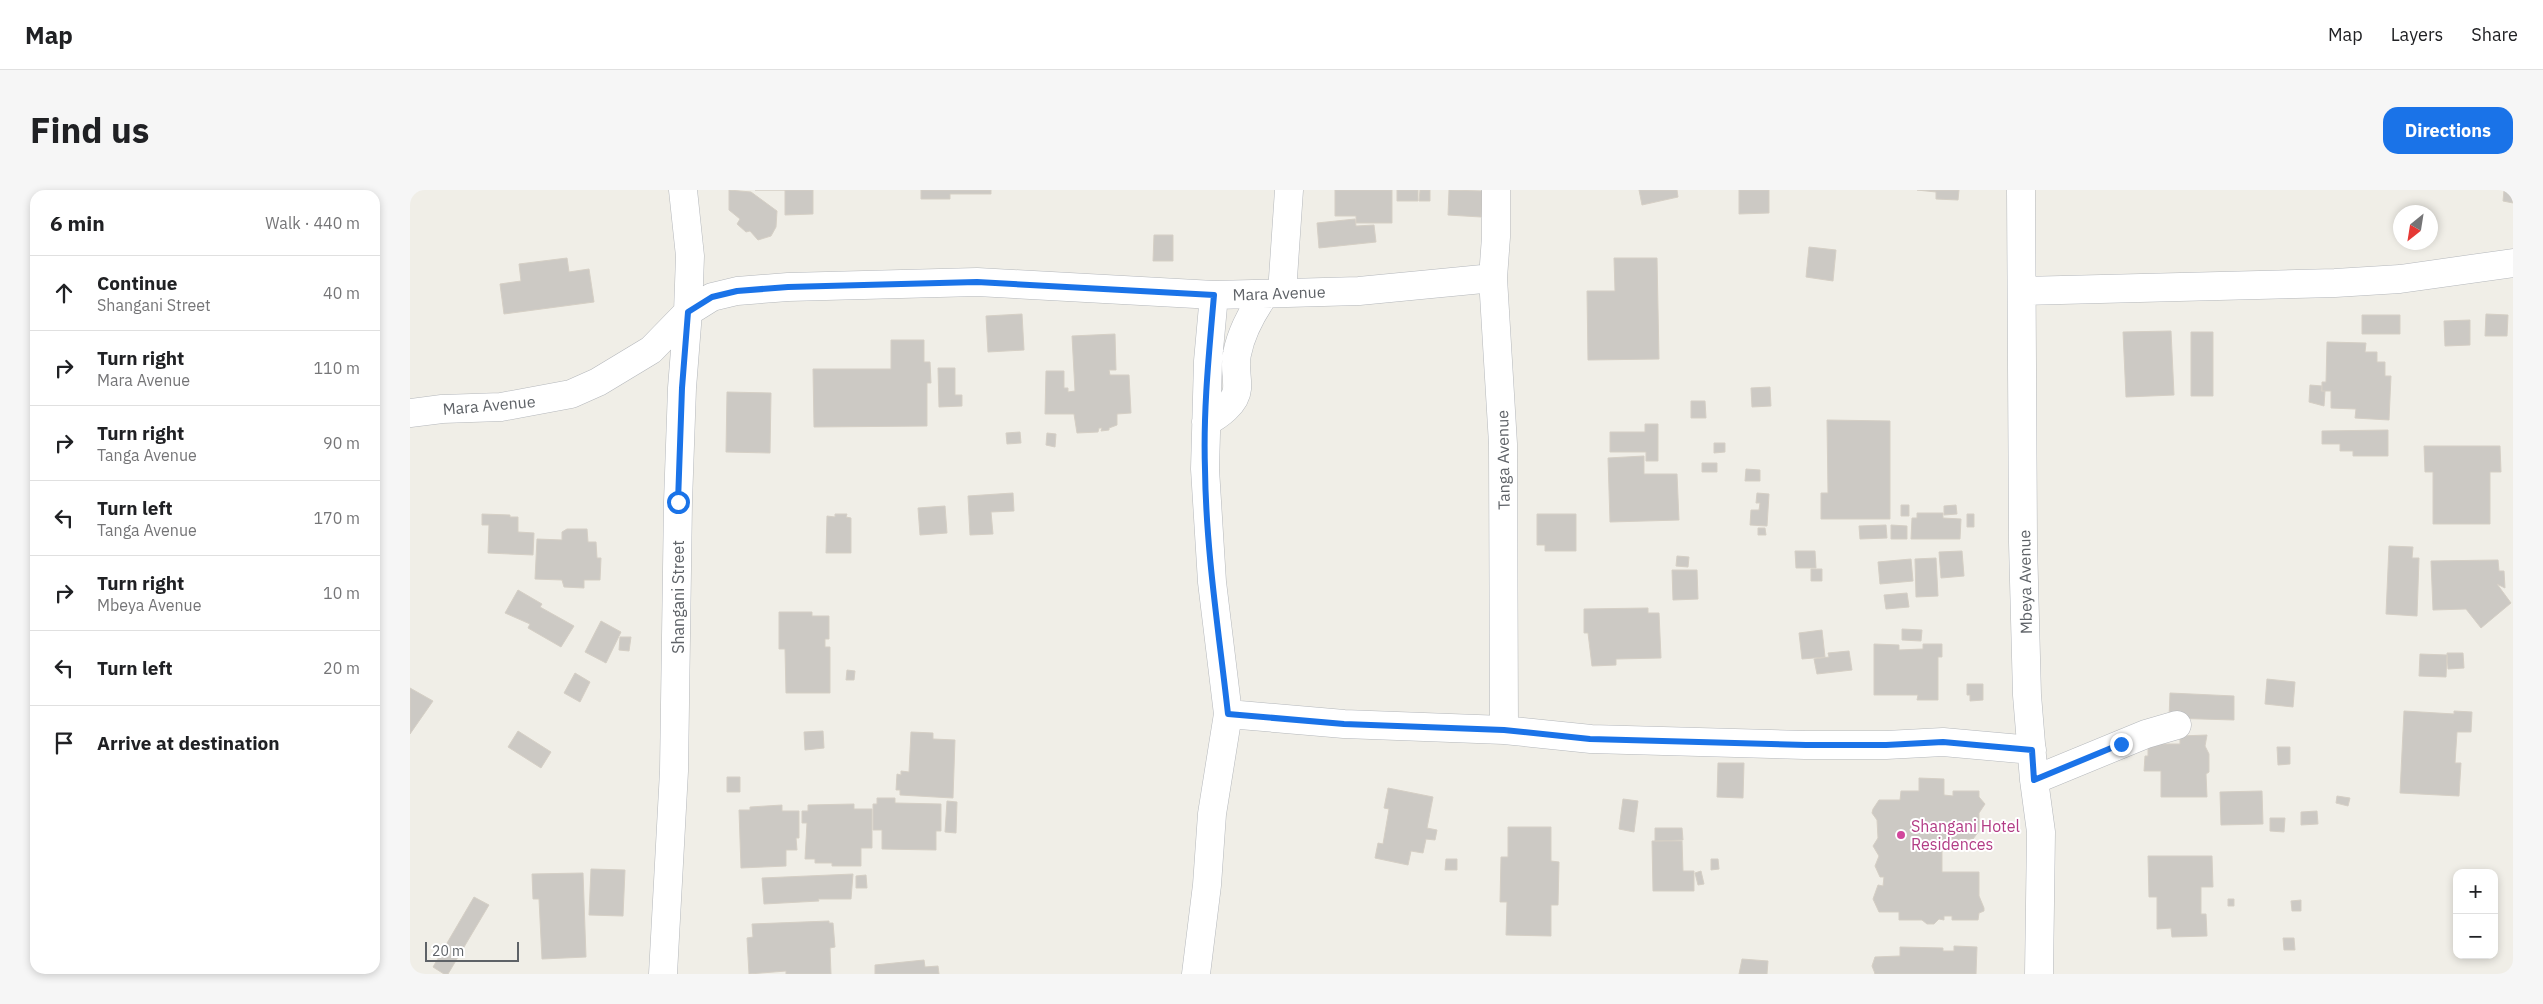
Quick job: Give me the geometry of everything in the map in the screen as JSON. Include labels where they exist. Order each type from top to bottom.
[{"type":"street","name":"Shangani Street","points":[[663,974],[675,762],[678,502],[682,388],[690,256],[683,190]]},
{"type":"street","points":[[1206,422],[1224,408],[1235,396],[1237,390],[1235,369],[1238,346],[1273,293],[1290,190]]},
{"type":"street","name":"Tanga Avenue","points":[[1496,190],[1496,237],[1493,278],[1503,444],[1504,730]]},
{"type":"street","name":"Mbeya Avenue","points":[[2021,190],[2027,695],[2034,780],[2041,832],[2039,974]]},
{"type":"street","points":[[2022,291],[2335,283],[2400,279],[2513,263]]},
{"type":"street","name":"Mara Avenue","points":[[410,414],[442,409],[501,407],[571,394],[598,382],[651,350],[688,312],[712,297],[737,291],[842,285],[977,282],[1214,295],[1359,291],[1493,278]]},
{"type":"street","points":[[1196,974],[1207,885],[1212,814],[1228,714],[1212,582],[1205,469],[1214,295]]},
{"type":"street","points":[[1228,714],[1344,724],[1504,730],[1590,739],[1832,745],[1943,742],[2032,750]]},
{"type":"street","points":[[2034,780],[2146,734],[2177,725]]},
{"type":"building","points":[[729,190],[751,192],[777,211],[776,227],[771,236],[758,240],[750,231],[746,232],[737,224],[740,219],[729,210]]},
{"type":"building","points":[[785,190],[813,190],[813,214],[785,215]]},
{"type":"building","points":[[921,190],[991,190],[991,194],[950,194],[950,199],[921,199]]},
{"type":"building","points":[[1335,190],[1392,190],[1392,223],[1356,223],[1356,216],[1335,216]]},
{"type":"building","points":[[1397,190],[1418,190],[1418,201],[1397,201]]},
{"type":"building","points":[[1420,190],[1430,190],[1430,201],[1419,201]]},
{"type":"building","points":[[1449,190],[1482,191],[1481,217],[1448,215]]},
{"type":"building","points":[[1639,190],[1677,190],[1678,197],[1642,205]]},
{"type":"building","points":[[1739,190],[1769,190],[1769,213],[1739,214]]},
{"type":"building","points":[[1917,190],[1959,190],[1958,200],[1936,199],[1936,192]]},
{"type":"building","points":[[2504,190],[2513,190],[2513,203],[2503,201]]},
{"type":"building","points":[[1355,219],[1356,226],[1374,225],[1376,242],[1319,248],[1317,223]]},
{"type":"building","points":[[1154,235],[1173,235],[1173,261],[1153,261]]},
{"type":"building","points":[[1809,247],[1836,250],[1833,281],[1806,277]]},
{"type":"building","points":[[567,258],[569,272],[589,269],[594,302],[504,314],[500,284],[521,281],[519,264]]},
{"type":"building","points":[[1614,258],[1657,258],[1659,359],[1588,360],[1587,291],[1615,291]]},
{"type":"building","points":[[1022,314],[1024,350],[988,352],[986,316]]},
{"type":"building","points":[[2486,314],[2508,315],[2507,336],[2485,336]]},
{"type":"building","points":[[2362,315],[2400,315],[2400,334],[2362,334]]},
{"type":"building","points":[[2470,320],[2470,345],[2445,346],[2444,321]]},
{"type":"building","points":[[2171,331],[2174,395],[2126,397],[2123,332]]},
{"type":"building","points":[[2191,332],[2213,332],[2213,396],[2191,396]]},
{"type":"building","points":[[1115,334],[1116,370],[1109,370],[1110,375],[1129,375],[1131,413],[1117,414],[1117,425],[1109,428],[1109,430],[1101,431],[1102,428],[1099,428],[1098,432],[1077,433],[1074,414],[1045,414],[1046,371],[1064,371],[1064,388],[1068,388],[1068,392],[1075,391],[1072,336]]},
{"type":"building","points":[[891,340],[924,340],[924,362],[930,362],[931,383],[927,383],[927,426],[814,427],[813,369],[891,369]]},
{"type":"building","points":[[2327,342],[2366,343],[2365,352],[2377,352],[2377,362],[2385,362],[2385,376],[2391,376],[2389,420],[2355,418],[2356,409],[2331,408],[2331,391],[2322,391],[2322,382],[2326,382]]},
{"type":"building","points":[[938,368],[955,368],[955,395],[962,395],[962,406],[939,407]]},
{"type":"building","points":[[2310,385],[2322,386],[2321,391],[2325,391],[2324,406],[2309,402]]},
{"type":"building","points":[[1770,387],[1771,406],[1752,407],[1751,388]]},
{"type":"building","points":[[727,392],[771,393],[770,453],[726,452]]},
{"type":"building","points":[[1691,401],[1705,401],[1706,418],[1691,418]]},
{"type":"building","points":[[1827,420],[1890,421],[1890,519],[1821,519],[1821,493],[1828,493]]},
{"type":"building","points":[[1645,424],[1658,424],[1658,461],[1646,461],[1646,452],[1610,452],[1610,432],[1645,432]]},
{"type":"building","points":[[2388,430],[2388,456],[2353,456],[2353,451],[2340,451],[2340,444],[2322,444],[2322,431]]},
{"type":"building","points":[[1020,432],[1021,443],[1007,444],[1006,433]]},
{"type":"building","points":[[1047,433],[1056,434],[1055,447],[1046,445]]},
{"type":"building","points":[[1714,443],[1725,443],[1725,452],[1714,453]]},
{"type":"building","points":[[2424,446],[2500,446],[2501,472],[2490,472],[2490,524],[2433,524],[2433,472],[2425,472]]},
{"type":"building","points":[[1644,456],[1644,474],[1677,474],[1679,520],[1610,522],[1608,458]]},
{"type":"building","points":[[1702,463],[1717,463],[1717,472],[1702,472]]},
{"type":"building","points":[[1746,469],[1760,470],[1760,481],[1745,481]]},
{"type":"building","points":[[1013,493],[1014,511],[991,512],[993,534],[970,535],[968,496]]},
{"type":"building","points":[[1757,493],[1769,494],[1767,526],[1750,525],[1751,510],[1759,510],[1760,503],[1756,503]]},
{"type":"building","points":[[1901,505],[1909,505],[1909,516],[1901,516]]},
{"type":"building","points":[[1956,505],[1957,514],[1944,515],[1944,506]]},
{"type":"building","points":[[945,506],[947,533],[920,535],[918,508]]},
{"type":"building","points":[[1917,513],[1943,513],[1943,518],[1961,519],[1960,539],[1911,539],[1912,518],[1917,518]]},
{"type":"building","points":[[482,514],[518,517],[518,532],[534,533],[533,555],[488,553],[489,525],[482,525]]},
{"type":"building","points":[[835,514],[847,514],[846,517],[851,518],[851,553],[826,553],[827,516],[835,517]]},
{"type":"building","points":[[1537,514],[1576,514],[1576,551],[1545,551],[1545,545],[1537,545]]},
{"type":"building","points":[[1967,514],[1974,514],[1974,527],[1967,527]]},
{"type":"building","points":[[1886,525],[1887,538],[1860,539],[1859,526]]},
{"type":"building","points":[[1891,525],[1907,526],[1907,539],[1891,539]]},
{"type":"building","points":[[1758,528],[1765,528],[1766,535],[1758,535]]},
{"type":"building","points":[[567,529],[587,529],[588,542],[596,542],[597,558],[601,558],[600,580],[584,580],[584,588],[564,587],[562,580],[535,579],[537,539],[562,540],[562,532]]},
{"type":"building","points":[[2389,546],[2413,547],[2412,558],[2419,558],[2417,616],[2386,614]]},
{"type":"building","points":[[1795,551],[1815,551],[1816,568],[1796,568]]},
{"type":"building","points":[[1962,551],[1964,576],[1941,578],[1939,552]]},
{"type":"building","points":[[1677,556],[1689,557],[1688,567],[1676,566]]},
{"type":"building","points":[[1936,558],[1938,596],[1916,597],[1915,559]]},
{"type":"building","points":[[1911,559],[1913,581],[1880,584],[1878,562]]},
{"type":"building","points":[[2498,560],[2499,571],[2504,571],[2505,588],[2497,584],[2511,603],[2481,628],[2466,609],[2433,610],[2431,561]]},
{"type":"building","points":[[1811,569],[1822,569],[1822,581],[1811,581]]},
{"type":"building","points":[[1672,570],[1697,570],[1698,599],[1673,600]]},
{"type":"building","points":[[518,590],[542,604],[540,607],[574,626],[561,647],[528,628],[530,624],[505,613]]},
{"type":"building","points":[[1907,593],[1909,607],[1886,609],[1884,595]]},
{"type":"building","points":[[1648,608],[1648,613],[1659,613],[1661,658],[1616,659],[1616,665],[1592,666],[1588,633],[1584,633],[1584,609]]},
{"type":"building","points":[[779,612],[812,612],[812,616],[829,616],[829,639],[825,639],[825,647],[830,647],[830,693],[786,693],[785,649],[779,649]]},
{"type":"building","points":[[601,621],[621,632],[606,663],[585,652]]},
{"type":"building","points":[[1902,629],[1922,630],[1921,641],[1902,640]]},
{"type":"building","points":[[1822,630],[1825,657],[1802,659],[1799,633]]},
{"type":"building","points":[[620,637],[631,637],[629,651],[619,650]]},
{"type":"building","points":[[1874,644],[1899,645],[1899,650],[1923,649],[1923,644],[1942,644],[1942,657],[1938,657],[1938,700],[1917,700],[1918,695],[1874,695]]},
{"type":"building","points":[[1849,651],[1852,670],[1817,674],[1814,659],[1829,657],[1828,653]]},
{"type":"building","points":[[2447,653],[2463,653],[2464,668],[2448,669]]},
{"type":"building","points":[[2420,654],[2447,655],[2446,677],[2419,676]]},
{"type":"building","points":[[847,670],[855,671],[854,680],[846,680]]},
{"type":"building","points":[[575,673],[590,682],[580,702],[564,693]]},
{"type":"building","points":[[2267,679],[2295,682],[2293,707],[2265,704]]},
{"type":"building","points":[[1967,684],[1983,684],[1983,700],[1970,701],[1970,695],[1967,695]]},
{"type":"building","points":[[410,688],[433,701],[410,734]]},
{"type":"building","points":[[2170,693],[2234,696],[2234,720],[2169,718]]},
{"type":"building","points":[[2404,711],[2454,714],[2454,711],[2472,712],[2471,732],[2457,732],[2455,763],[2461,763],[2459,796],[2400,793]]},
{"type":"building","points":[[518,731],[551,752],[541,768],[508,747]]},
{"type":"building","points":[[823,731],[824,748],[805,750],[804,732]]},
{"type":"building","points":[[911,732],[933,733],[933,739],[955,740],[953,798],[900,795],[900,790],[896,790],[897,774],[901,775],[901,771],[909,772]]},
{"type":"building","points":[[2207,735],[2205,746],[2209,754],[2209,772],[2206,774],[2207,797],[2161,797],[2161,771],[2144,771],[2145,756],[2148,756],[2148,744],[2180,744],[2180,736]]},
{"type":"building","points":[[2277,747],[2290,747],[2290,764],[2278,765]]},
{"type":"building","points":[[1718,763],[1744,763],[1743,798],[1717,797]]},
{"type":"building","points":[[727,777],[740,777],[740,792],[727,792]]},
{"type":"building","points":[[1919,778],[1944,779],[1944,795],[1953,796],[1953,791],[1979,791],[1979,797],[1985,804],[1979,813],[1979,831],[1973,839],[1942,840],[1942,872],[1979,872],[1979,896],[1984,911],[1979,913],[1978,920],[1952,920],[1952,916],[1944,916],[1944,920],[1939,919],[1934,924],[1927,924],[1922,920],[1899,920],[1899,912],[1879,912],[1873,899],[1878,885],[1883,886],[1884,877],[1880,877],[1875,866],[1879,856],[1873,846],[1878,838],[1877,820],[1872,813],[1873,809],[1879,800],[1900,800],[1901,791],[1919,791]]},
{"type":"building","points":[[1388,788],[1433,797],[1427,828],[1437,830],[1435,840],[1426,839],[1423,853],[1411,851],[1408,865],[1375,858],[1378,843],[1383,844],[1389,809],[1384,808]]},
{"type":"building","points":[[2262,791],[2263,824],[2221,825],[2220,792]]},
{"type":"building","points":[[2337,796],[2350,798],[2348,806],[2336,803]]},
{"type":"building","points":[[877,798],[895,798],[895,803],[941,804],[941,831],[936,831],[936,850],[882,849],[882,830],[873,830],[873,804],[877,804]]},
{"type":"building","points":[[1623,799],[1638,801],[1634,832],[1619,829]]},
{"type":"building","points":[[947,801],[957,802],[956,833],[945,832]]},
{"type":"building","points":[[854,804],[854,809],[872,809],[872,848],[861,848],[861,866],[832,866],[832,863],[815,863],[815,859],[805,859],[807,823],[802,823],[802,811],[808,811],[808,805]]},
{"type":"building","points":[[782,805],[782,811],[799,811],[799,838],[796,838],[797,850],[786,850],[786,866],[741,868],[739,810],[750,810],[750,807]]},
{"type":"building","points":[[2317,811],[2318,824],[2301,825],[2301,812]]},
{"type":"building","points":[[2270,818],[2285,818],[2284,832],[2270,831]]},
{"type":"building","points":[[1508,827],[1551,827],[1551,861],[1559,862],[1558,905],[1551,905],[1551,936],[1506,935],[1507,902],[1500,902],[1501,857],[1508,857]]},
{"type":"building","points":[[1655,828],[1682,828],[1683,840],[1655,841]]},
{"type":"building","points":[[1652,841],[1682,841],[1683,871],[1694,871],[1694,891],[1653,891]]},
{"type":"building","points":[[2148,856],[2212,856],[2213,887],[2201,887],[2201,914],[2206,914],[2207,936],[2172,937],[2171,928],[2157,929],[2157,897],[2149,897]]},
{"type":"building","points":[[1446,859],[1457,859],[1457,870],[1445,870]]},
{"type":"building","points":[[1711,859],[1718,859],[1719,869],[1711,870]]},
{"type":"building","points":[[591,869],[625,870],[623,916],[589,915]]},
{"type":"building","points":[[1701,871],[1704,884],[1698,885],[1695,873]]},
{"type":"building","points":[[583,873],[586,957],[542,959],[539,899],[533,899],[532,874]]},
{"type":"building","points":[[853,874],[851,899],[818,899],[819,901],[764,904],[762,878]]},
{"type":"building","points":[[866,875],[867,888],[856,888],[856,876]]},
{"type":"building","points":[[474,897],[489,905],[448,974],[444,974],[433,967]]},
{"type":"building","points":[[2228,899],[2234,899],[2234,906],[2228,906]]},
{"type":"building","points":[[2301,900],[2301,911],[2292,911],[2291,901]]},
{"type":"building","points":[[829,921],[829,923],[833,923],[835,947],[830,948],[831,974],[786,974],[786,971],[749,974],[747,938],[753,937],[752,924]]},
{"type":"building","points":[[2283,938],[2294,938],[2295,950],[2284,950]]},
{"type":"building","points":[[1954,946],[1977,947],[1976,974],[1875,974],[1872,966],[1875,957],[1900,956],[1900,947],[1943,948],[1943,951],[1954,951]]},
{"type":"building","points":[[1742,959],[1768,961],[1767,974],[1739,974]]},
{"type":"building","points":[[924,960],[925,967],[938,966],[939,974],[875,974],[875,965]]},
{"type":"place","name":"Shangani Hotel Residences","points":[[1901,835]]},
{"type":"route","points":[[678,502],[682,388],[688,312],[712,297],[737,291],[788,287],[977,282],[1214,295],[1208,360],[1205,469],[1212,582],[1228,714],[1344,724],[1504,730],[1590,739],[1658,742],[1806,745],[1886,745],[1943,742],[2032,750],[2034,780],[2121,744]]}]
